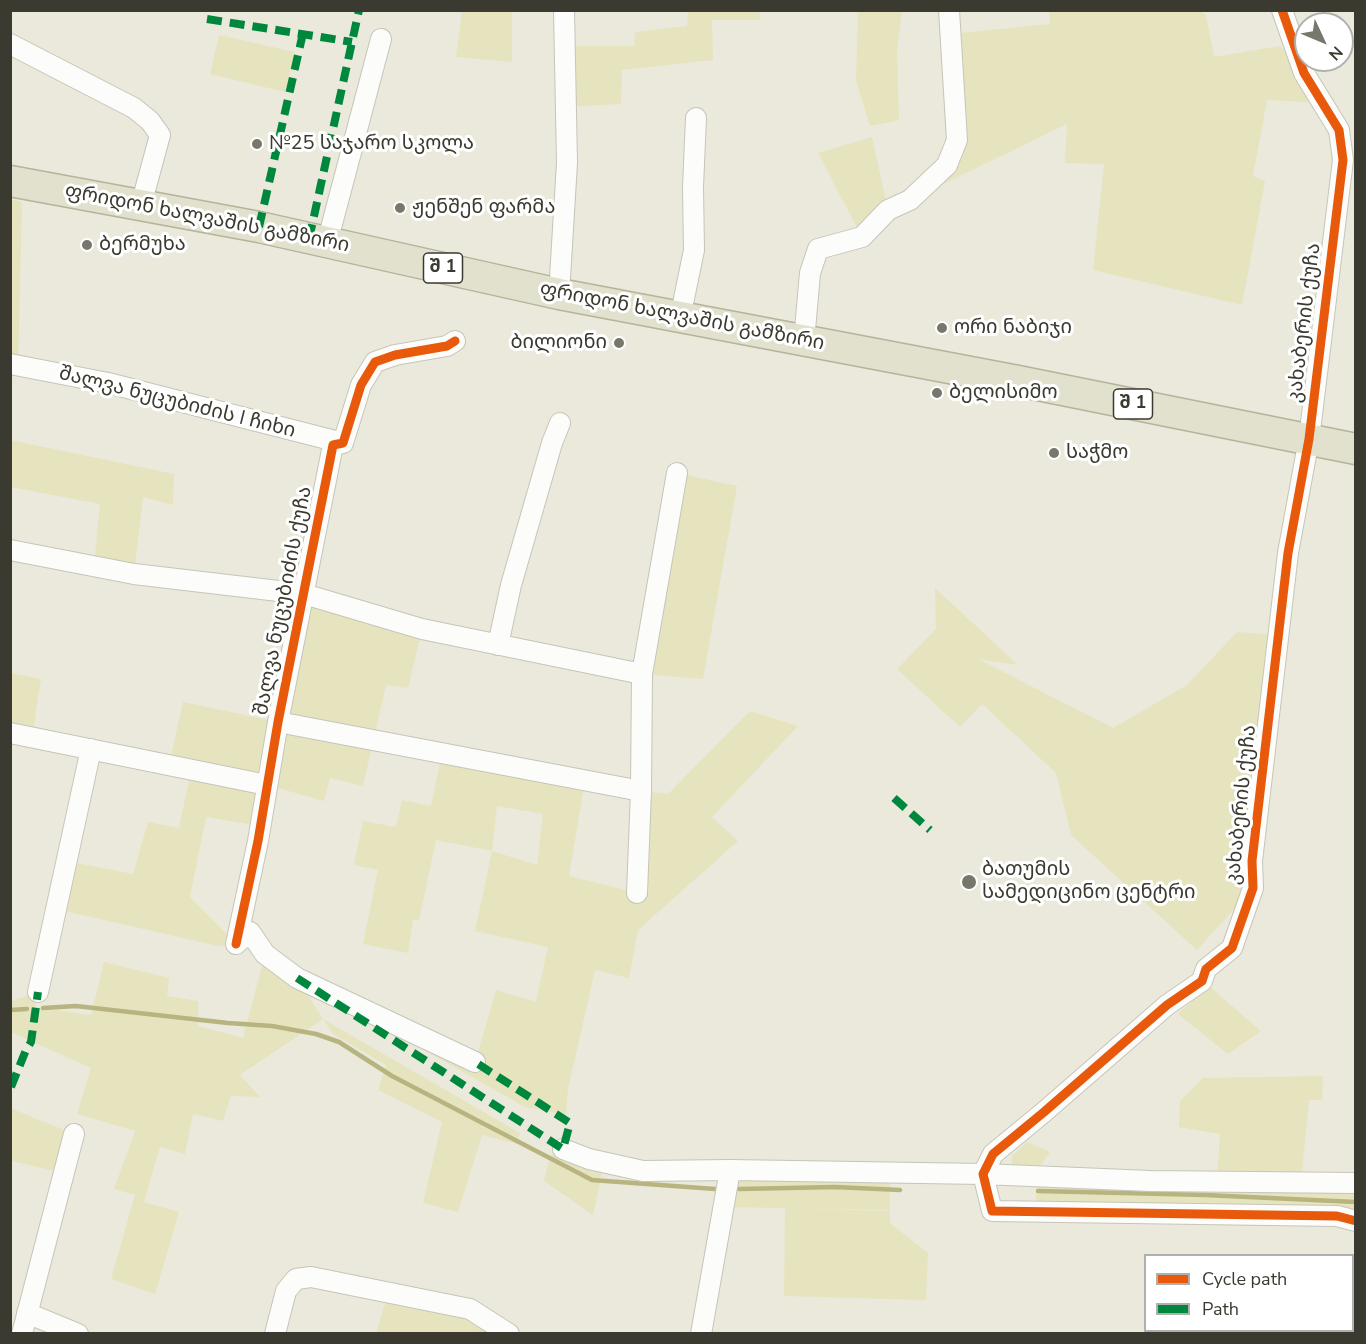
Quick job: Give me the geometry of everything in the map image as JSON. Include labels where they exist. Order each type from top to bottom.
[{"type":"highway","name":"ფრიდონ ხალვაშის გამზირი","points":[[10,181],[259,227],[559,294],[1029,383],[1356,449]]},
{"type":"street","points":[[559,294],[567,164],[564,10]]},
{"type":"street","points":[[804,341],[810,273],[818,249],[862,237],[888,210],[910,200],[947,165],[957,140],[949,10]]},
{"type":"street","name":"კახაბერის ქუჩა","points":[[983,1174],[993,1154],[1167,1005],[1202,981],[1206,969],[1232,948],[1253,888],[1252,861],[1287,565],[1309,439],[1343,160],[1339,130],[1304,73],[1282,10]]},
{"type":"street","points":[[327,243],[381,39]]},
{"type":"street","points":[[10,44],[134,108],[150,121],[160,135],[141,205]]},
{"type":"street","points":[[680,318],[694,250],[693,187],[696,118]]},
{"type":"street","name":"შალვა ნუცუბიძის ქუჩა","points":[[455,341],[447,346],[395,355],[375,362],[361,385],[343,444],[333,445],[278,722],[258,841],[236,944],[250,932],[265,954],[297,978],[475,1062]]},
{"type":"street","name":"შალვა ნუცუბიძის I ჩიხი","points":[[10,364],[108,383],[343,444]]},
{"type":"street","points":[[498,645],[511,585],[552,443],[560,423]]},
{"type":"street","points":[[637,893],[642,674],[677,473]]},
{"type":"street","points":[[10,550],[134,574],[304,594],[422,629],[642,674]]},
{"type":"street","points":[[278,722],[641,791]]},
{"type":"street","points":[[10,733],[267,785]]},
{"type":"street","points":[[38,992],[91,749]]},
{"type":"street","points":[[22,1334],[74,1134]]},
{"type":"street","points":[[563,1149],[589,1159],[643,1171],[983,1174],[1150,1181],[1356,1183]]},
{"type":"street","points":[[701,1334],[730,1170]]},
{"type":"street","points":[[983,1174],[992,1211],[1336,1216],[1356,1221]]},
{"type":"street","points":[[275,1334],[286,1291],[296,1279],[311,1276],[470,1309],[509,1334]]},
{"type":"street","points":[[27,1313],[78,1334]]},
{"type":"shaded area","points":[[462,11],[512,11],[512,62],[456,57]]},
{"type":"shaded area","points":[[688,11],[760,11],[760,20],[712,20],[713,60],[622,70],[621,104],[566,107],[564,46],[634,46],[635,32],[687,26]]},
{"type":"shaded area","points":[[858,11],[902,11],[897,49],[899,120],[870,126],[856,81]]},
{"type":"shaded area","points":[[1049,11],[1200,11],[1206,15],[1214,57],[1280,46],[1294,62],[1294,72],[1304,73],[1322,103],[1267,100],[1253,176],[1265,181],[1242,305],[1093,270],[1104,164],[1065,163],[1067,124],[910,200],[947,165],[950,34],[1050,24]]},
{"type":"shaded area","points":[[219,35],[295,52],[285,92],[210,74]]},
{"type":"shaded area","points":[[872,137],[888,210],[862,237],[818,153]]},
{"type":"shaded area","points":[[10,199],[22,202],[18,366],[10,364]]},
{"type":"shaded area","points":[[10,440],[174,474],[173,505],[143,497],[134,574],[94,566],[100,504],[11,487]]},
{"type":"shaded area","points":[[677,473],[737,486],[703,679],[642,674]]},
{"type":"shaded area","points":[[935,588],[1018,665],[978,659],[1113,728],[1187,685],[1237,632],[1278,635],[1253,888],[1197,950],[1071,835],[1056,773],[982,704],[960,727],[897,669],[936,629]]},
{"type":"shaded area","points":[[304,594],[422,629],[408,688],[386,685],[363,786],[330,778],[324,801],[267,785],[260,826],[206,817],[190,897],[236,944],[218,946],[56,909],[66,861],[133,874],[148,822],[179,828],[191,770],[169,765],[183,702],[278,722]]},
{"type":"shaded area","points":[[10,673],[41,679],[32,737],[11,733]]},
{"type":"shaded area","points":[[750,711],[798,726],[712,817],[738,841],[638,930],[629,978],[595,970],[568,1089],[566,1115],[525,1107],[298,979],[323,1019],[240,1075],[260,1097],[231,1096],[223,1121],[193,1114],[185,1154],[160,1147],[144,1202],[179,1212],[155,1294],[111,1279],[135,1195],[114,1189],[135,1131],[77,1114],[91,1068],[11,1032],[11,1001],[38,992],[35,1007],[91,1015],[104,962],[169,978],[167,996],[198,1001],[198,1026],[243,1038],[265,954],[475,1062],[496,990],[536,1002],[548,947],[475,931],[492,851],[436,840],[419,920],[413,920],[408,953],[363,944],[378,870],[354,865],[363,821],[396,827],[402,800],[431,806],[442,753],[585,780],[569,876],[637,893],[641,791],[668,794]],"holes":[[[497,806],[543,814],[537,865],[492,851]]]},
{"type":"shaded area","points":[[1209,986],[1261,1031],[1228,1054],[1178,1014]]},
{"type":"shaded area","points":[[323,1019],[520,1133],[517,1144],[482,1135],[458,1212],[423,1203],[442,1122],[378,1090],[386,1065],[333,1034]]},
{"type":"shaded area","points":[[1323,1076],[1322,1100],[1309,1100],[1301,1181],[1217,1181],[1220,1134],[1179,1127],[1180,1101],[1203,1078]]},
{"type":"shaded area","points":[[10,1108],[74,1134],[64,1173],[11,1161]]},
{"type":"shaded area","points":[[1027,1142],[1050,1152],[1034,1174],[1017,1170],[1012,1165],[1012,1156]]},
{"type":"shaded area","points":[[563,1149],[604,1162],[593,1215],[544,1181],[550,1156]]},
{"type":"shaded area","points":[[730,1170],[890,1173],[890,1210],[724,1207]]},
{"type":"shaded area","points":[[1036,1185],[1356,1189],[1355,1213],[1036,1202]]},
{"type":"shaded area","points":[[785,1208],[890,1211],[890,1223],[928,1253],[926,1300],[784,1296]]},
{"type":"shaded area","points":[[388,1292],[470,1309],[509,1334],[376,1334]]},
{"type":"waterway","points":[[43,1008],[76,1006],[272,1026],[316,1034],[339,1042],[392,1076],[592,1180],[715,1189]]},
{"type":"waterway","points":[[10,1010],[27,1009]]},
{"type":"waterway","points":[[739,1189],[835,1187],[900,1190]]},
{"type":"waterway","points":[[1038,1191],[1356,1202]]},
{"type":"marked path","points":[[309,239],[359,10]]},
{"type":"marked path","points":[[207,19],[352,42]]},
{"type":"marked path","points":[[259,227],[303,33]]},
{"type":"marked path","points":[[894,798],[930,830]]},
{"type":"marked path","points":[[297,978],[563,1149],[570,1123],[475,1062]]},
{"type":"marked path","points":[[11,1087],[31,1042],[38,992]]},
{"type":"cycle path","points":[[1282,10],[1304,73],[1339,130],[1343,160],[1309,439],[1288,553],[1252,861],[1253,888],[1232,948],[1206,969],[1202,981],[1167,1005],[993,1154],[983,1174],[992,1211],[1337,1216],[1356,1221]]},
{"type":"cycle path","points":[[236,944],[258,841],[278,722],[333,445],[343,443],[361,385],[375,362],[395,355],[447,346],[455,341]]},
{"type":"place","name":"№25 საჯარო სკოლა","points":[[257,144]]},
{"type":"place","name":"ჟენშენ ფარმა","points":[[400,208]]},
{"type":"place","name":"ბერმუხა","points":[[87,245]]},
{"type":"place","name":"ორი ნაბიჯი","points":[[942,328]]},
{"type":"place","name":"ბილიონი","points":[[619,343]]},
{"type":"place","name":"ბელისიმო","points":[[937,393]]},
{"type":"place","name":"საჭმო","points":[[1054,453]]},
{"type":"place","name":"ბათუმის სამედიცინო ცენტრი","points":[[969,882]]}]
